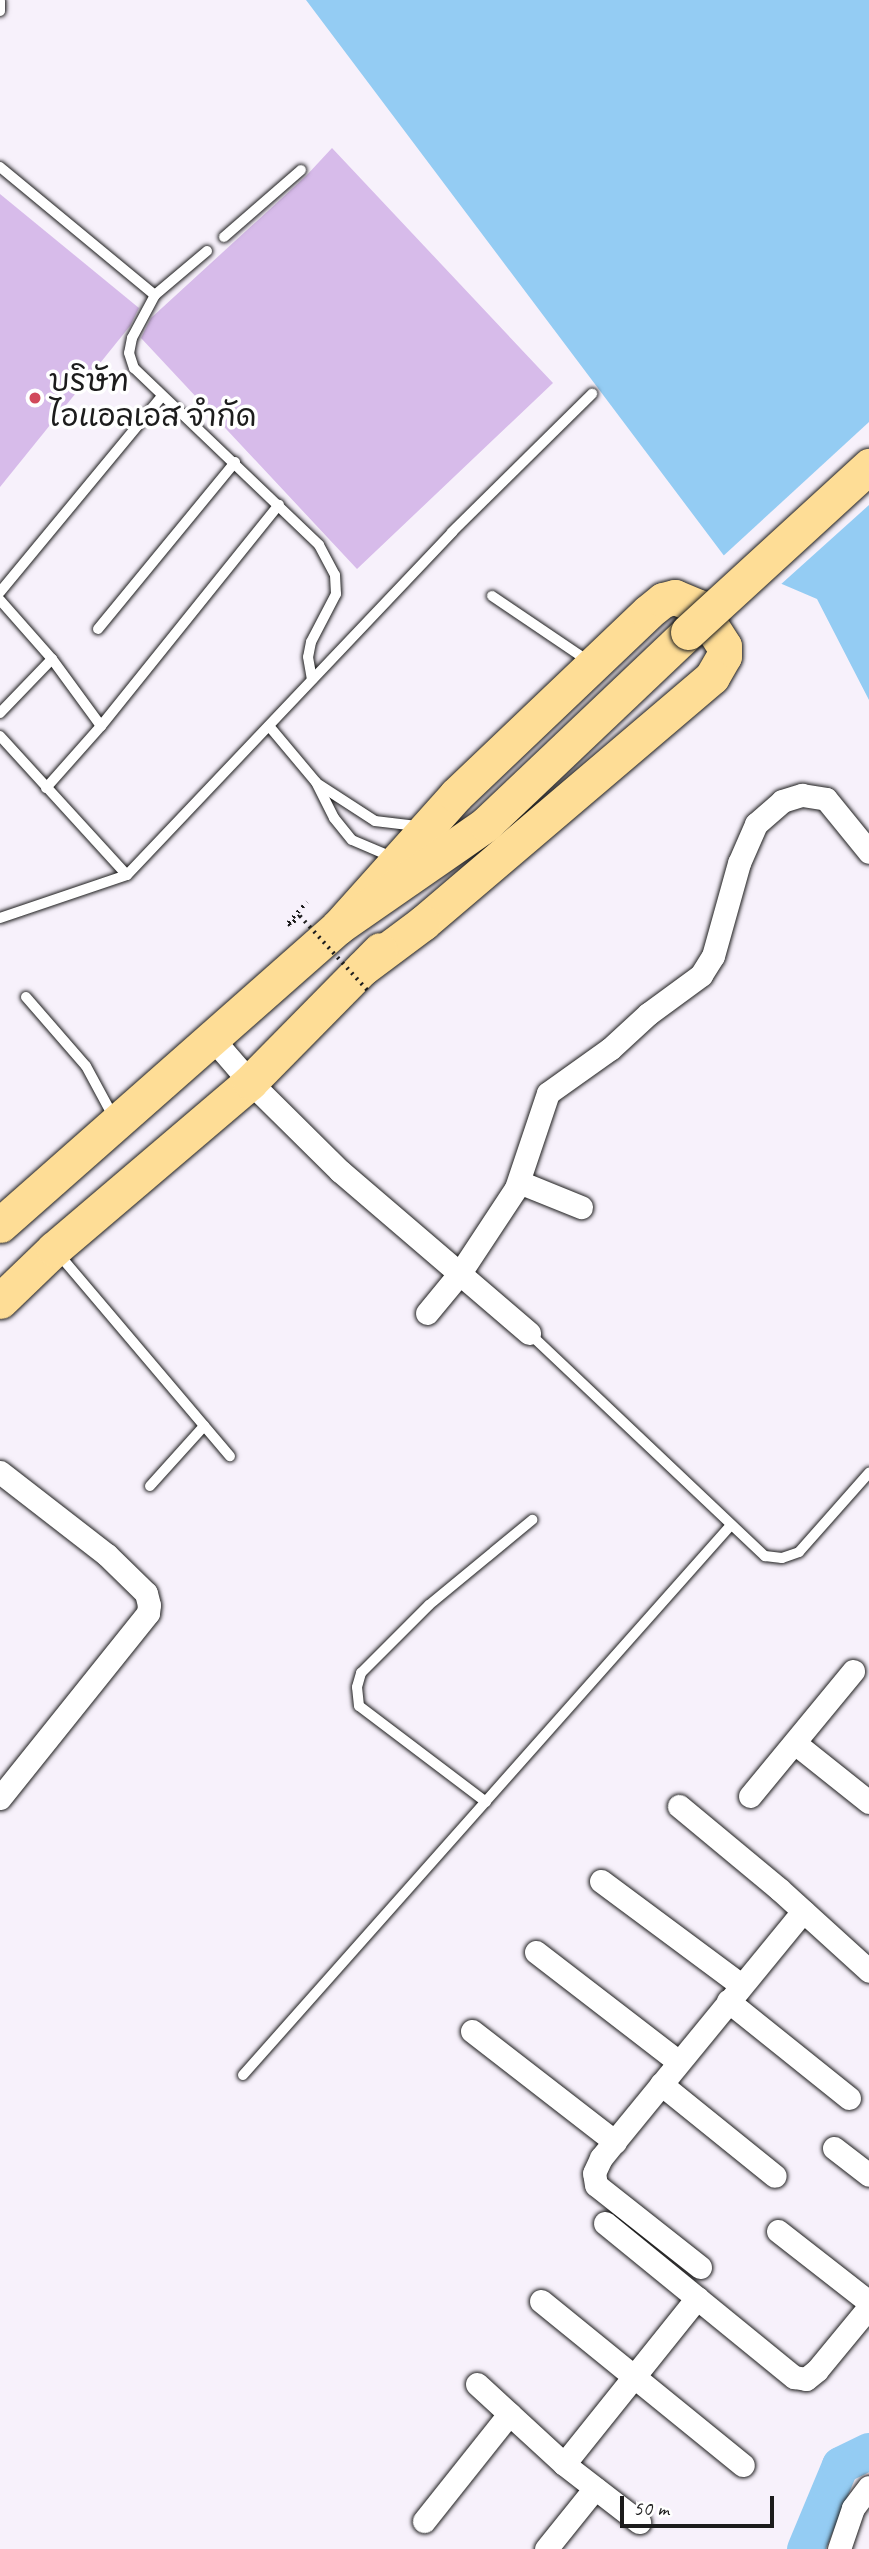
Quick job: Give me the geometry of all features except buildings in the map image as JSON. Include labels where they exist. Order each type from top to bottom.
[{"type":"main road","points":[[367,980],[486,824],[688,632],[869,466]]},
{"type":"main road","points":[[0,1301],[54,1249],[367,980],[423,923],[712,677],[724,656],[724,646],[699,607],[675,597],[663,600],[507,744],[426,827],[338,927]]},
{"type":"main road","points":[[0,1225],[338,927],[486,824]]},
{"type":"street","points":[[428,1313],[460,1273],[519,1182],[548,1093],[610,1049],[648,1014],[701,975],[713,956],[739,863],[756,824],[782,801],[802,795],[826,799],[869,852]]},
{"type":"street","points":[[211,1037],[250,1082],[341,1171],[529,1333]]},
{"type":"street","points":[[519,1182],[580,1207]]},
{"type":"street","points":[[0,1472],[107,1555],[146,1593],[149,1605],[148,1613],[0,1798]]},
{"type":"street","points":[[750,1796],[796,1744],[853,1671]]},
{"type":"street","points":[[796,1744],[869,1802]]},
{"type":"street","points":[[679,1806],[869,1971]]},
{"type":"street","points":[[601,1881],[734,1993],[849,2098]]},
{"type":"street","points":[[700,2267],[596,2185],[594,2173],[661,2084],[803,1911]]},
{"type":"street","points":[[536,1952],[679,2062]]},
{"type":"street","points":[[472,2031],[615,2142]]},
{"type":"street","points":[[661,2084],[775,2176]]},
{"type":"street","points":[[834,2148],[869,2175]]},
{"type":"street","points":[[605,2223],[794,2378],[806,2379],[817,2370],[869,2307]]},
{"type":"street","points":[[778,2231],[869,2302]]},
{"type":"street","points":[[564,2464],[697,2298]]},
{"type":"street","points":[[541,2301],[743,2465]]},
{"type":"street","points":[[477,2384],[564,2464],[639,2522]]},
{"type":"street","points":[[424,2521],[509,2414]]},
{"type":"street","points":[[839,2549],[853,2508],[864,2489],[869,2487]]},
{"type":"street","points":[[546,2549],[595,2488]]},
{"type":"lane","points":[[0,1],[0,11]]},
{"type":"lane","points":[[0,167],[155,295]]},
{"type":"lane","points":[[224,237],[301,170]]},
{"type":"lane","points":[[207,251],[155,295],[132,338],[130,353],[134,368],[319,545],[335,575],[336,594],[312,642],[308,657],[313,681]]},
{"type":"lane","points":[[0,918],[127,875],[452,533],[592,394]]},
{"type":"lane","points":[[0,592],[162,396]]},
{"type":"lane","points":[[98,629],[235,462]]},
{"type":"lane","points":[[46,788],[101,726],[279,505]]},
{"type":"lane","points":[[492,596],[593,664]]},
{"type":"lane","points":[[0,600],[52,659],[101,726]]},
{"type":"lane","points":[[0,713],[52,659]]},
{"type":"lane","points":[[268,726],[316,782],[334,818],[352,841],[397,859]]},
{"type":"lane","points":[[0,736],[127,875]]},
{"type":"lane","points":[[316,782],[375,821],[426,827]]},
{"type":"lane","points":[[26,997],[86,1066],[116,1121]]},
{"type":"lane","points":[[54,1249],[230,1456]]},
{"type":"lane","points":[[529,1333],[730,1526],[765,1556],[782,1558],[799,1552],[869,1472]]},
{"type":"lane","points":[[150,1486],[204,1426]]},
{"type":"lane","points":[[486,1802],[359,1706],[357,1687],[361,1673],[429,1605],[532,1520]]},
{"type":"lane","points":[[243,2075],[730,1526]]},
{"type":"path","points":[[307,902],[288,923],[290,926],[300,916],[367,980]]},
{"type":"water","points":[[306,0],[869,0],[869,700],[817,599],[728,561]]},
{"type":"pier","points":[[869,422],[869,505],[779,586],[726,564],[721,558]]},
{"type":"waterway","points":[[805,2549],[840,2465],[869,2451]]},
{"type":"place","name":"บริษัท ไอแอลเอส จำกัด","points":[[35,398]]}]
